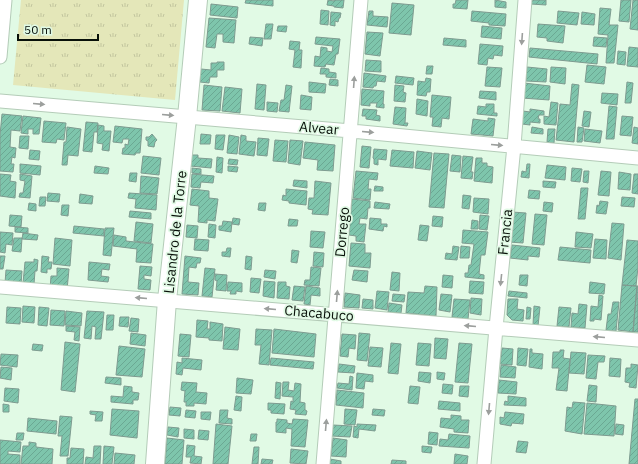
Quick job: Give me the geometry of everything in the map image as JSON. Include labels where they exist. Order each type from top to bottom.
[{"type":"main road","name":"Lisandro de la Torre","points":[[156,464],[167,300],[198,0]]},
{"type":"street","points":[[0,57],[5,0]]},
{"type":"street","name":"Dorrego","points":[[322,464],[361,0]]},
{"type":"street","name":"Francia","points":[[484,464],[514,146],[525,0]]},
{"type":"street","name":"Alvear","points":[[0,101],[351,131],[638,158]]},
{"type":"street","name":"Chacabuco","points":[[0,287],[638,340]]},
{"type":"green space","points":[[21,0],[184,0],[175,100],[13,85]]},
{"type":"building","points":[[246,0],[273,0],[273,6],[245,3]]},
{"type":"building","points":[[328,0],[344,0],[343,8],[327,5]]},
{"type":"building","points":[[456,0],[468,0],[467,9],[453,8],[453,4],[455,4]]},
{"type":"building","points":[[495,0],[506,2],[506,8],[495,7]]},
{"type":"building","points":[[532,0],[546,0],[546,5],[531,4]]},
{"type":"building","points":[[621,0],[631,0],[629,22],[619,21]]},
{"type":"building","points":[[633,0],[638,0],[638,30],[630,29]]},
{"type":"building","points":[[392,3],[414,5],[411,35],[389,33]]},
{"type":"building","points":[[211,4],[238,7],[237,18],[210,15]]},
{"type":"building","points":[[600,8],[611,9],[609,25],[618,25],[614,63],[606,63],[608,35],[598,34]]},
{"type":"building","points":[[321,10],[329,11],[328,25],[320,24]]},
{"type":"building","points":[[369,11],[373,11],[373,16],[388,17],[387,27],[367,25]]},
{"type":"building","points":[[472,11],[506,14],[505,26],[489,25],[489,23],[471,21]]},
{"type":"building","points":[[558,11],[579,13],[577,25],[557,23]]},
{"type":"building","points":[[331,12],[341,13],[338,22],[335,21],[335,26],[330,25]]},
{"type":"building","points":[[582,12],[595,14],[594,25],[581,24]]},
{"type":"building","points":[[209,18],[236,20],[234,43],[223,42],[223,34],[217,34],[215,48],[206,47]]},
{"type":"building","points":[[266,24],[273,24],[271,39],[264,39]]},
{"type":"building","points":[[538,24],[565,26],[563,43],[547,41],[547,38],[537,37]]},
{"type":"building","points":[[278,26],[287,26],[286,32],[277,31]]},
{"type":"building","points":[[482,26],[502,28],[501,39],[481,37]]},
{"type":"building","points":[[367,32],[383,33],[380,56],[365,54]]},
{"type":"building","points":[[250,37],[263,38],[262,46],[249,44]]},
{"type":"building","points":[[316,37],[340,39],[338,54],[336,54],[334,65],[326,64],[325,67],[314,66],[315,56],[320,57],[321,47],[327,48],[327,51],[332,52],[333,46],[315,44]]},
{"type":"building","points":[[594,37],[607,38],[606,47],[593,46]]},
{"type":"building","points":[[444,38],[466,40],[466,47],[443,45]]},
{"type":"building","points":[[290,41],[300,42],[299,50],[302,50],[301,68],[293,67],[295,50],[289,49]]},
{"type":"building","points":[[480,44],[503,46],[502,56],[494,55],[493,59],[488,58],[487,65],[478,64]]},
{"type":"building","points":[[629,47],[638,48],[638,67],[627,66]]},
{"type":"building","points":[[530,48],[598,54],[597,64],[529,57]]},
{"type":"building","points":[[618,51],[626,52],[625,65],[617,64]]},
{"type":"building","points":[[366,60],[381,61],[381,72],[365,71]]},
{"type":"building","points":[[224,62],[224,70],[217,70],[217,77],[210,77],[209,83],[200,82],[201,69],[211,70],[211,63]]},
{"type":"building","points":[[587,65],[606,67],[604,84],[585,82]]},
{"type":"building","points":[[427,66],[433,66],[432,74],[426,74]]},
{"type":"building","points":[[487,67],[502,68],[500,87],[485,86]]},
{"type":"building","points":[[527,67],[547,69],[546,82],[526,81]]},
{"type":"building","points":[[551,67],[566,68],[565,84],[550,82]]},
{"type":"building","points":[[321,68],[329,69],[329,72],[336,73],[336,78],[326,77],[326,74],[320,74]]},
{"type":"building","points":[[364,73],[386,76],[385,82],[377,81],[376,86],[373,88],[363,87]]},
{"type":"building","points":[[396,76],[414,78],[413,85],[395,83]]},
{"type":"building","points":[[426,78],[431,79],[430,92],[427,92],[426,96],[417,95],[418,81],[425,82]]},
{"type":"building","points":[[330,79],[338,80],[338,86],[329,85]]},
{"type":"building","points":[[309,82],[326,84],[325,93],[309,92]]},
{"type":"building","points":[[627,82],[633,83],[631,103],[625,103]]},
{"type":"building","points":[[524,83],[550,86],[549,100],[522,98]]},
{"type":"building","points":[[257,84],[266,85],[264,110],[255,109]]},
{"type":"building","points":[[572,84],[579,85],[574,142],[556,140],[560,104],[570,105]]},
{"type":"building","points":[[204,85],[222,87],[220,111],[202,110]]},
{"type":"building","points":[[286,85],[292,86],[289,112],[279,111],[281,100],[284,100]]},
{"type":"building","points":[[395,85],[404,86],[403,92],[406,93],[405,102],[394,101]]},
{"type":"building","points":[[225,87],[242,89],[240,113],[222,111]]},
{"type":"building","points":[[362,89],[384,91],[384,108],[376,107],[377,103],[370,103],[370,106],[361,105]]},
{"type":"building","points":[[480,91],[496,92],[496,100],[479,98]]},
{"type":"building","points":[[602,93],[618,94],[617,105],[601,103]]},
{"type":"building","points":[[301,95],[312,97],[311,110],[300,109]]},
{"type":"building","points":[[432,95],[451,97],[449,119],[442,118],[441,127],[432,126],[433,117],[430,117]]},
{"type":"building","points":[[417,99],[428,101],[427,116],[416,114]]},
{"type":"building","points":[[267,102],[278,103],[277,112],[267,111]]},
{"type":"building","points":[[551,102],[558,103],[556,125],[544,124],[544,116],[549,117]]},
{"type":"building","points":[[486,104],[494,104],[494,113],[497,113],[497,116],[477,114],[478,106],[486,107]]},
{"type":"building","points":[[609,106],[617,107],[614,139],[606,139]]},
{"type":"building","points":[[395,107],[406,108],[405,123],[408,123],[407,126],[393,124]]},
{"type":"building","points":[[363,109],[377,110],[376,115],[380,116],[380,121],[366,119],[366,116],[362,116]]},
{"type":"building","points":[[530,109],[544,111],[544,115],[539,115],[538,119],[540,119],[540,123],[530,122],[530,125],[522,124],[523,111],[530,112]]},
{"type":"building","points":[[584,111],[591,112],[589,127],[582,126]]},
{"type":"building","points":[[2,114],[22,116],[20,131],[11,130],[10,147],[16,148],[15,158],[12,157],[11,164],[14,164],[13,172],[0,171],[0,135]]},
{"type":"building","points":[[23,116],[41,118],[39,134],[33,134],[33,129],[28,129],[28,134],[21,133]]},
{"type":"building","points":[[622,116],[633,117],[631,136],[620,135]]},
{"type":"building","points":[[488,118],[495,119],[493,136],[471,134],[473,119],[488,121]]},
{"type":"building","points":[[44,121],[66,123],[64,140],[57,139],[56,143],[42,142]]},
{"type":"building","points":[[86,122],[98,123],[97,132],[94,132],[92,152],[83,151]]},
{"type":"building","points":[[98,125],[104,126],[104,131],[111,131],[109,151],[102,150],[103,144],[97,143]]},
{"type":"building","points":[[115,126],[142,129],[140,153],[136,153],[135,155],[122,154],[125,144],[128,145],[129,139],[123,139],[122,143],[113,142]]},
{"type":"building","points":[[67,127],[81,129],[78,156],[68,155],[67,165],[62,165],[64,142],[66,142]]},
{"type":"building","points":[[532,127],[543,129],[543,134],[531,133]]},
{"type":"building","points":[[578,127],[584,128],[582,142],[577,142]]},
{"type":"building","points":[[634,127],[638,128],[638,144],[632,143]]},
{"type":"building","points":[[548,129],[555,129],[554,143],[547,142]]},
{"type":"building","points":[[585,129],[602,131],[600,143],[584,141]]},
{"type":"building","points":[[152,134],[157,140],[154,147],[148,146],[148,141],[146,140],[146,137],[149,137]]},
{"type":"building","points":[[201,134],[211,135],[210,144],[200,144]]},
{"type":"building","points":[[216,135],[225,135],[223,150],[215,149]]},
{"type":"building","points":[[229,135],[239,137],[237,154],[227,153]]},
{"type":"building","points":[[241,135],[246,136],[246,141],[256,142],[254,156],[239,154]]},
{"type":"building","points":[[20,136],[29,136],[28,149],[19,148]]},
{"type":"building","points":[[258,138],[269,139],[267,156],[257,155]]},
{"type":"building","points":[[275,140],[288,141],[286,162],[273,161]]},
{"type":"building","points":[[290,140],[303,141],[300,165],[288,163]]},
{"type":"building","points":[[305,142],[335,145],[333,171],[317,170],[318,160],[303,158]]},
{"type":"building","points":[[362,146],[371,147],[369,168],[360,167]]},
{"type":"building","points":[[374,149],[387,150],[386,160],[378,159],[378,165],[374,164]]},
{"type":"building","points":[[30,150],[40,151],[39,160],[29,159]]},
{"type":"building","points":[[392,150],[414,152],[413,168],[390,166]]},
{"type":"building","points":[[417,151],[432,153],[430,170],[415,168]]},
{"type":"building","points":[[434,153],[449,154],[444,208],[429,207]]},
{"type":"building","points":[[191,155],[198,155],[198,158],[212,159],[211,168],[190,166]]},
{"type":"building","points":[[452,155],[461,156],[460,172],[450,171]]},
{"type":"building","points":[[143,156],[161,158],[159,175],[141,173]]},
{"type":"building","points":[[463,156],[473,157],[471,172],[473,172],[472,179],[461,178]]},
{"type":"building","points":[[217,157],[223,158],[222,173],[216,172]]},
{"type":"building","points":[[476,158],[482,158],[482,163],[487,163],[487,166],[493,167],[492,183],[474,181]]},
{"type":"building","points":[[229,159],[238,160],[237,165],[228,164]]},
{"type":"building","points":[[20,164],[41,166],[40,175],[20,173]]},
{"type":"building","points":[[527,164],[530,164],[529,178],[521,177],[522,171],[526,172]]},
{"type":"building","points":[[547,165],[566,167],[565,180],[545,178]]},
{"type":"building","points":[[95,166],[109,168],[108,174],[94,173]]},
{"type":"building","points":[[228,166],[238,167],[237,172],[228,171]]},
{"type":"building","points":[[192,168],[201,169],[201,174],[192,173]]},
{"type":"building","points":[[572,168],[582,169],[580,182],[571,181]]},
{"type":"building","points":[[356,171],[378,173],[377,180],[369,179],[368,189],[371,189],[370,200],[353,198]]},
{"type":"building","points":[[584,171],[589,171],[588,183],[583,182]]},
{"type":"building","points":[[601,171],[611,172],[609,196],[598,195]]},
{"type":"building","points":[[619,172],[631,174],[630,190],[618,189]]},
{"type":"building","points":[[130,173],[137,173],[136,182],[129,181]]},
{"type":"building","points":[[0,174],[11,175],[10,181],[16,182],[15,198],[0,196]]},
{"type":"building","points":[[20,174],[32,176],[30,198],[19,197],[20,193],[23,193],[25,181],[20,180]]},
{"type":"building","points":[[192,174],[214,176],[213,183],[201,182],[200,188],[191,187]]},
{"type":"building","points":[[634,174],[638,174],[638,194],[632,193]]},
{"type":"building","points":[[141,176],[159,178],[157,194],[140,193]]},
{"type":"building","points":[[294,180],[307,181],[307,188],[293,186]]},
{"type":"building","points":[[315,181],[331,183],[328,215],[312,214],[313,210],[308,209],[309,198],[314,198]]},
{"type":"building","points":[[543,181],[556,182],[555,188],[543,187]]},
{"type":"building","points":[[375,186],[383,187],[383,191],[374,191]]},
{"type":"building","points":[[581,188],[588,188],[585,219],[578,219]]},
{"type":"building","points":[[192,189],[209,191],[209,198],[218,199],[215,221],[207,220],[207,223],[198,222],[199,206],[190,205]]},
{"type":"building","points":[[286,189],[307,191],[306,205],[289,203],[289,201],[282,200],[283,195],[286,196]]},
{"type":"building","points":[[529,190],[540,191],[539,199],[528,198]]},
{"type":"building","points":[[48,193],[60,194],[59,202],[47,201]]},
{"type":"building","points":[[129,193],[157,195],[156,210],[135,208],[136,199],[128,198]]},
{"type":"building","points":[[80,194],[93,196],[92,204],[79,203]]},
{"type":"building","points":[[463,195],[471,196],[469,209],[462,208]]},
{"type":"building","points":[[40,197],[46,197],[45,206],[39,206]]},
{"type":"building","points":[[622,197],[635,198],[634,207],[621,206]]},
{"type":"building","points":[[474,198],[489,199],[488,214],[473,212]]},
{"type":"building","points":[[352,199],[370,201],[367,219],[360,218],[359,224],[366,224],[364,242],[356,241],[356,236],[349,235]]},
{"type":"building","points":[[600,201],[608,202],[606,214],[596,213],[597,205],[599,206]]},
{"type":"building","points":[[375,202],[390,204],[389,209],[374,208]]},
{"type":"building","points":[[544,202],[553,203],[552,212],[543,211]]},
{"type":"building","points":[[29,203],[36,204],[36,211],[28,210]]},
{"type":"building","points":[[259,203],[266,203],[265,211],[258,210]]},
{"type":"building","points":[[62,205],[69,205],[68,216],[61,215]]},
{"type":"building","points":[[130,211],[151,213],[151,219],[129,217]]},
{"type":"building","points":[[512,212],[526,213],[523,243],[509,242]]},
{"type":"building","points":[[535,214],[547,215],[544,245],[532,244]]},
{"type":"building","points":[[10,215],[22,216],[21,227],[9,226]]},
{"type":"building","points":[[480,215],[489,216],[487,230],[479,229]]},
{"type":"building","points":[[433,216],[443,217],[442,227],[432,226]]},
{"type":"building","points":[[233,218],[240,219],[239,225],[232,224]]},
{"type":"building","points":[[370,218],[381,219],[381,224],[387,224],[387,227],[384,226],[383,231],[369,229]]},
{"type":"building","points":[[289,219],[298,220],[297,226],[288,226]]},
{"type":"building","points":[[472,220],[478,221],[478,229],[471,229]]},
{"type":"building","points":[[223,221],[232,222],[231,232],[219,230],[219,226],[222,226]]},
{"type":"building","points":[[136,222],[153,224],[151,243],[134,241]]},
{"type":"building","points":[[612,223],[624,224],[621,260],[608,258]]},
{"type":"building","points":[[209,224],[216,225],[215,238],[208,237]]},
{"type":"building","points":[[187,225],[198,226],[197,238],[186,237]]},
{"type":"building","points":[[420,225],[429,226],[427,241],[418,240]]},
{"type":"building","points":[[74,226],[104,229],[104,236],[73,233]]},
{"type":"building","points":[[15,227],[28,228],[28,233],[15,232]]},
{"type":"building","points":[[105,228],[114,228],[111,256],[103,255]]},
{"type":"building","points":[[463,230],[488,232],[485,255],[481,255],[479,274],[484,275],[484,279],[465,277],[465,273],[468,273],[469,265],[471,265],[474,244],[462,243]]},
{"type":"building","points":[[311,231],[325,232],[323,248],[310,247]]},
{"type":"building","points":[[0,232],[13,233],[12,245],[6,244],[5,253],[0,252]]},
{"type":"building","points":[[576,232],[593,234],[591,248],[575,247]]},
{"type":"building","points":[[23,233],[38,235],[37,240],[22,239]]},
{"type":"building","points":[[114,235],[126,237],[126,241],[153,244],[151,263],[136,262],[137,249],[113,246]]},
{"type":"building","points":[[14,238],[22,238],[21,252],[12,251]]},
{"type":"building","points":[[55,238],[72,240],[70,266],[53,264]]},
{"type":"building","points":[[195,239],[209,240],[208,251],[194,250]]},
{"type":"building","points":[[595,239],[607,240],[606,259],[593,258]]},
{"type":"building","points":[[627,240],[638,241],[636,286],[622,285]]},
{"type":"building","points":[[351,243],[365,244],[365,253],[371,253],[370,268],[349,266]]},
{"type":"building","points":[[512,245],[540,248],[539,257],[528,256],[528,260],[510,258]]},
{"type":"building","points":[[453,246],[459,247],[457,260],[445,259],[446,253],[452,254]]},
{"type":"building","points":[[461,246],[470,247],[469,258],[460,258]]},
{"type":"building","points":[[560,247],[591,250],[590,263],[558,260]]},
{"type":"building","points":[[227,248],[231,248],[230,257],[222,256],[222,252],[226,252]]},
{"type":"building","points":[[292,250],[299,251],[297,263],[291,262]]},
{"type":"building","points":[[314,252],[324,253],[323,267],[313,266]]},
{"type":"building","points":[[0,256],[5,256],[3,269],[0,269]]},
{"type":"building","points":[[42,256],[49,257],[48,262],[52,262],[51,269],[47,269],[47,273],[41,272]]},
{"type":"building","points":[[185,256],[201,258],[200,263],[197,263],[196,268],[189,267],[188,282],[199,283],[198,295],[182,294]]},
{"type":"building","points":[[246,256],[252,257],[251,270],[245,269]]},
{"type":"building","points":[[34,259],[38,260],[34,284],[23,283],[25,262],[34,262]]},
{"type":"building","points":[[89,262],[110,264],[109,270],[102,269],[101,276],[109,277],[108,282],[88,280]]},
{"type":"building","points":[[140,266],[152,267],[151,276],[144,275],[144,279],[151,280],[150,290],[138,289]]},
{"type":"building","points":[[311,267],[321,268],[319,286],[304,285],[305,280],[310,280]]},
{"type":"building","points":[[57,268],[69,269],[67,290],[50,289],[51,276],[57,276]]},
{"type":"building","points":[[205,268],[215,269],[212,297],[202,296]]},
{"type":"building","points":[[6,270],[22,271],[21,285],[5,283]]},
{"type":"building","points":[[265,270],[276,271],[275,279],[264,277]]},
{"type":"building","points":[[354,270],[368,271],[367,282],[352,280]]},
{"type":"building","points":[[392,272],[400,273],[399,291],[390,290]]},
{"type":"building","points":[[215,274],[227,275],[226,291],[216,290],[217,281],[215,280]]},
{"type":"building","points":[[443,275],[453,276],[452,288],[442,287]]},
{"type":"building","points":[[520,275],[528,275],[527,286],[519,285]]},
{"type":"building","points":[[251,278],[261,279],[259,293],[250,292]]},
{"type":"building","points":[[264,281],[275,282],[274,298],[263,296]]},
{"type":"building","points":[[470,281],[484,282],[483,294],[469,293]]},
{"type":"building","points":[[228,282],[242,283],[242,292],[236,291],[236,294],[230,294],[231,291],[227,291]]},
{"type":"building","points":[[278,282],[286,282],[286,286],[290,287],[289,299],[277,298]]},
{"type":"building","points":[[590,282],[605,284],[604,294],[589,293]]},
{"type":"building","points":[[622,285],[637,286],[633,332],[618,330]]},
{"type":"building","points":[[294,286],[305,287],[303,301],[292,300]]},
{"type":"building","points":[[306,286],[320,288],[320,296],[311,295],[310,305],[304,304]]},
{"type":"building","points":[[425,286],[437,287],[436,316],[406,313],[408,292],[424,293]]},
{"type":"building","points":[[637,286],[638,332],[633,332]]},
{"type":"building","points":[[377,291],[389,292],[387,310],[375,308]]},
{"type":"building","points":[[509,291],[527,293],[527,298],[508,296]]},
{"type":"building","points":[[345,293],[360,295],[359,308],[344,307]]},
{"type":"building","points":[[393,294],[405,295],[404,302],[392,301]]},
{"type":"building","points":[[441,294],[452,295],[450,312],[439,310]]},
{"type":"building","points":[[599,295],[603,296],[601,320],[594,319],[594,321],[590,321],[591,306],[598,307]]},
{"type":"building","points":[[471,298],[482,299],[481,315],[470,313]]},
{"type":"building","points":[[363,299],[373,300],[373,309],[362,308]]},
{"type":"building","points":[[454,299],[470,300],[468,319],[452,317]]},
{"type":"building","points":[[508,299],[518,299],[517,309],[524,310],[523,321],[512,320],[507,315]]},
{"type":"building","points":[[613,302],[619,302],[616,331],[606,330],[608,314],[611,314]]},
{"type":"building","points":[[389,303],[402,305],[401,313],[388,312]]},
{"type":"building","points":[[579,304],[587,305],[585,328],[571,327],[572,313],[578,314]]},
{"type":"building","points":[[23,306],[35,307],[34,323],[22,322]]},
{"type":"building","points":[[534,306],[540,307],[538,326],[533,325]]},
{"type":"building","points":[[7,307],[21,308],[20,324],[6,323]]},
{"type":"building","points":[[39,307],[49,308],[47,326],[38,325]]},
{"type":"building","points":[[527,307],[531,308],[530,319],[526,319]]},
{"type":"building","points":[[559,307],[571,308],[569,327],[557,326]]},
{"type":"building","points":[[51,310],[65,311],[64,326],[50,325]]},
{"type":"building","points":[[66,311],[82,313],[81,326],[65,325]]},
{"type":"building","points":[[87,311],[104,312],[101,339],[95,339],[96,327],[92,326],[91,339],[84,338]]},
{"type":"building","points":[[107,315],[114,315],[113,330],[106,330]]},
{"type":"building","points":[[120,317],[129,317],[128,327],[119,326]]},
{"type":"building","points":[[131,318],[139,319],[138,332],[129,331]]},
{"type":"building","points":[[197,320],[208,321],[207,329],[210,329],[210,322],[223,324],[222,341],[196,337]]},
{"type":"building","points":[[66,326],[80,327],[79,341],[74,340],[75,332],[66,331]]},
{"type":"building","points":[[225,327],[240,329],[238,350],[223,349]]},
{"type":"building","points":[[256,329],[272,330],[269,365],[259,364],[261,345],[255,345]]},
{"type":"building","points":[[274,329],[316,334],[314,357],[272,353]]},
{"type":"building","points":[[131,333],[146,335],[145,346],[130,344]]},
{"type":"building","points":[[359,333],[370,334],[367,361],[357,360]]},
{"type":"building","points":[[180,334],[191,335],[189,357],[178,356]]},
{"type":"building","points":[[342,334],[356,335],[355,349],[349,348],[348,357],[340,356]]},
{"type":"building","points":[[435,338],[448,339],[446,359],[434,358]]},
{"type":"building","points":[[65,342],[80,344],[75,392],[61,390]]},
{"type":"building","points":[[391,343],[401,344],[398,374],[388,373]]},
{"type":"building","points":[[418,343],[431,344],[429,366],[416,365]]},
{"type":"building","points":[[459,343],[472,344],[468,383],[455,382]]},
{"type":"building","points":[[33,344],[43,345],[42,351],[32,350]]},
{"type":"building","points":[[119,346],[145,349],[142,377],[116,375]]},
{"type":"building","points":[[370,347],[383,348],[381,367],[368,366]]},
{"type":"building","points":[[502,348],[513,349],[512,365],[500,364]]},
{"type":"building","points":[[518,348],[528,349],[526,366],[517,365]]},
{"type":"building","points":[[530,349],[532,349],[532,353],[543,354],[542,369],[529,367]]},
{"type":"building","points":[[560,350],[564,350],[563,358],[570,359],[567,391],[556,390],[559,368],[552,368],[553,352],[560,352]]},
{"type":"building","points":[[571,352],[586,353],[584,374],[569,373]]},
{"type":"building","points":[[1,354],[18,355],[17,367],[0,365]]},
{"type":"building","points":[[588,355],[605,356],[604,362],[598,362],[596,379],[586,378]]},
{"type":"building","points":[[182,358],[202,360],[201,370],[183,368],[182,375],[176,374],[177,362],[182,363]]},
{"type":"building","points":[[271,358],[314,362],[313,369],[270,365]]},
{"type":"building","points":[[610,358],[621,359],[620,377],[609,376]]},
{"type":"building","points":[[339,364],[355,366],[354,373],[338,372]]},
{"type":"building","points":[[631,364],[638,365],[636,388],[629,387],[630,383],[625,382],[626,368],[631,368]]},
{"type":"building","points":[[501,365],[516,367],[515,378],[500,377]]},
{"type":"building","points":[[1,367],[12,368],[11,380],[0,378]]},
{"type":"building","points":[[419,372],[431,373],[430,383],[418,381]]},
{"type":"building","points":[[437,372],[445,373],[444,380],[437,379]]},
{"type":"building","points":[[357,373],[373,375],[373,382],[365,381],[364,389],[356,388]]},
{"type":"building","points":[[350,376],[353,377],[352,390],[337,388],[338,383],[349,384]]},
{"type":"building","points":[[106,377],[121,378],[121,385],[105,383]]},
{"type":"building","points":[[237,378],[253,380],[251,394],[236,393]]},
{"type":"building","points":[[499,380],[517,382],[516,394],[498,393]]},
{"type":"building","points":[[182,382],[197,383],[196,392],[207,393],[206,404],[194,403],[194,406],[186,406],[186,402],[184,402],[185,391],[181,390]]},
{"type":"building","points":[[276,382],[281,383],[280,399],[275,398]]},
{"type":"building","points":[[283,382],[289,382],[288,390],[294,391],[295,383],[301,384],[300,402],[305,403],[305,410],[307,411],[306,415],[295,414],[296,410],[290,409],[291,401],[293,402],[293,397],[282,396]]},
{"type":"building","points":[[443,384],[453,385],[452,394],[442,393]]},
{"type":"building","points":[[589,385],[597,386],[596,402],[587,401]]},
{"type":"building","points":[[124,386],[132,387],[132,392],[139,393],[138,400],[133,400],[133,404],[111,402],[111,396],[123,397]]},
{"type":"building","points":[[410,386],[420,387],[418,404],[408,403]]},
{"type":"building","points":[[460,386],[469,386],[468,397],[459,396]]},
{"type":"building","points":[[5,388],[19,389],[18,403],[4,401]]},
{"type":"building","points":[[337,390],[364,393],[363,408],[336,405]]},
{"type":"building","points":[[236,396],[242,397],[241,411],[234,410]]},
{"type":"building","points":[[508,396],[526,398],[526,406],[504,405],[505,401],[508,402]]},
{"type":"building","points":[[635,399],[638,399],[638,464],[629,464]]},
{"type":"building","points":[[439,401],[460,403],[460,411],[438,409]]},
{"type":"building","points":[[573,402],[585,403],[582,434],[565,431],[567,407],[572,408]]},
{"type":"building","points":[[268,403],[285,404],[284,414],[271,413],[271,410],[268,410]]},
{"type":"building","points":[[587,403],[616,406],[614,436],[584,434]]},
{"type":"building","points":[[3,404],[9,405],[9,412],[3,412]]},
{"type":"building","points":[[170,407],[181,408],[180,416],[169,415]]},
{"type":"building","points":[[112,409],[139,411],[137,438],[110,435]]},
{"type":"building","points":[[345,409],[357,410],[355,425],[344,424]]},
{"type":"building","points":[[373,409],[385,410],[384,416],[372,415]]},
{"type":"building","points":[[186,410],[196,411],[195,418],[185,417]]},
{"type":"building","points":[[220,410],[228,410],[227,418],[232,419],[232,424],[219,423]]},
{"type":"building","points":[[90,411],[103,412],[102,421],[95,421],[96,415],[90,414]]},
{"type":"building","points":[[201,412],[211,412],[210,420],[201,419]]},
{"type":"building","points":[[505,412],[524,414],[523,424],[512,423],[511,426],[500,424],[500,417],[504,418]]},
{"type":"building","points":[[451,415],[461,416],[461,420],[469,420],[468,433],[454,432],[454,429],[440,427],[441,418],[451,419]]},
{"type":"building","points":[[60,416],[72,417],[68,456],[60,456],[62,436],[58,436]]},
{"type":"building","points":[[28,418],[57,421],[56,434],[27,431]]},
{"type":"building","points":[[277,419],[287,420],[287,423],[292,424],[293,419],[308,420],[305,447],[291,446],[292,429],[286,428],[286,433],[276,432]]},
{"type":"building","points":[[216,424],[232,426],[228,464],[213,464]]},
{"type":"building","points":[[357,424],[376,425],[375,431],[359,429],[358,438],[353,437],[354,426],[357,427]]},
{"type":"building","points":[[616,424],[624,425],[623,435],[615,434]]},
{"type":"building","points":[[333,425],[352,426],[350,437],[332,436]]},
{"type":"building","points":[[168,427],[179,428],[178,437],[167,435]]},
{"type":"building","points":[[184,429],[194,430],[194,439],[184,438]]},
{"type":"building","points":[[199,430],[209,431],[208,440],[198,439]]},
{"type":"building","points":[[429,432],[438,433],[437,445],[428,444]]},
{"type":"building","points":[[17,433],[24,433],[23,440],[16,440]]},
{"type":"building","points":[[251,434],[257,434],[256,441],[250,441]]},
{"type":"building","points":[[449,434],[470,436],[469,448],[439,446],[440,439],[448,440]]},
{"type":"building","points":[[167,438],[184,440],[182,464],[165,464]]},
{"type":"building","points":[[333,438],[347,440],[346,457],[331,456]]},
{"type":"building","points":[[0,440],[21,442],[20,452],[8,451],[8,454],[20,455],[20,464],[0,464]]},
{"type":"building","points":[[518,441],[528,442],[526,453],[516,452]]},
{"type":"building","points":[[29,442],[36,443],[36,447],[53,449],[52,464],[21,464],[23,446],[29,446]]},
{"type":"building","points":[[187,445],[195,446],[194,456],[202,457],[201,464],[190,463],[191,457],[186,457]]},
{"type":"building","points":[[94,446],[101,446],[100,464],[85,464],[86,457],[93,458]]},
{"type":"building","points":[[104,446],[114,447],[112,464],[103,464]]},
{"type":"building","points":[[422,446],[432,447],[431,453],[422,452]]},
{"type":"building","points":[[254,447],[259,447],[258,464],[252,464]]},
{"type":"building","points":[[71,448],[84,449],[83,464],[67,464],[67,458],[70,458]]},
{"type":"building","points":[[291,449],[308,451],[306,464],[290,463]]},
{"type":"building","points":[[115,453],[135,455],[134,464],[114,464]]},
{"type":"building","points":[[455,454],[468,456],[467,464],[454,464]]},
{"type":"building","points":[[262,459],[273,460],[272,464],[261,464]]},
{"type":"building","points":[[330,459],[341,461],[341,464],[329,464]]},
{"type":"building","points":[[392,460],[406,461],[406,464],[391,464]]}]
